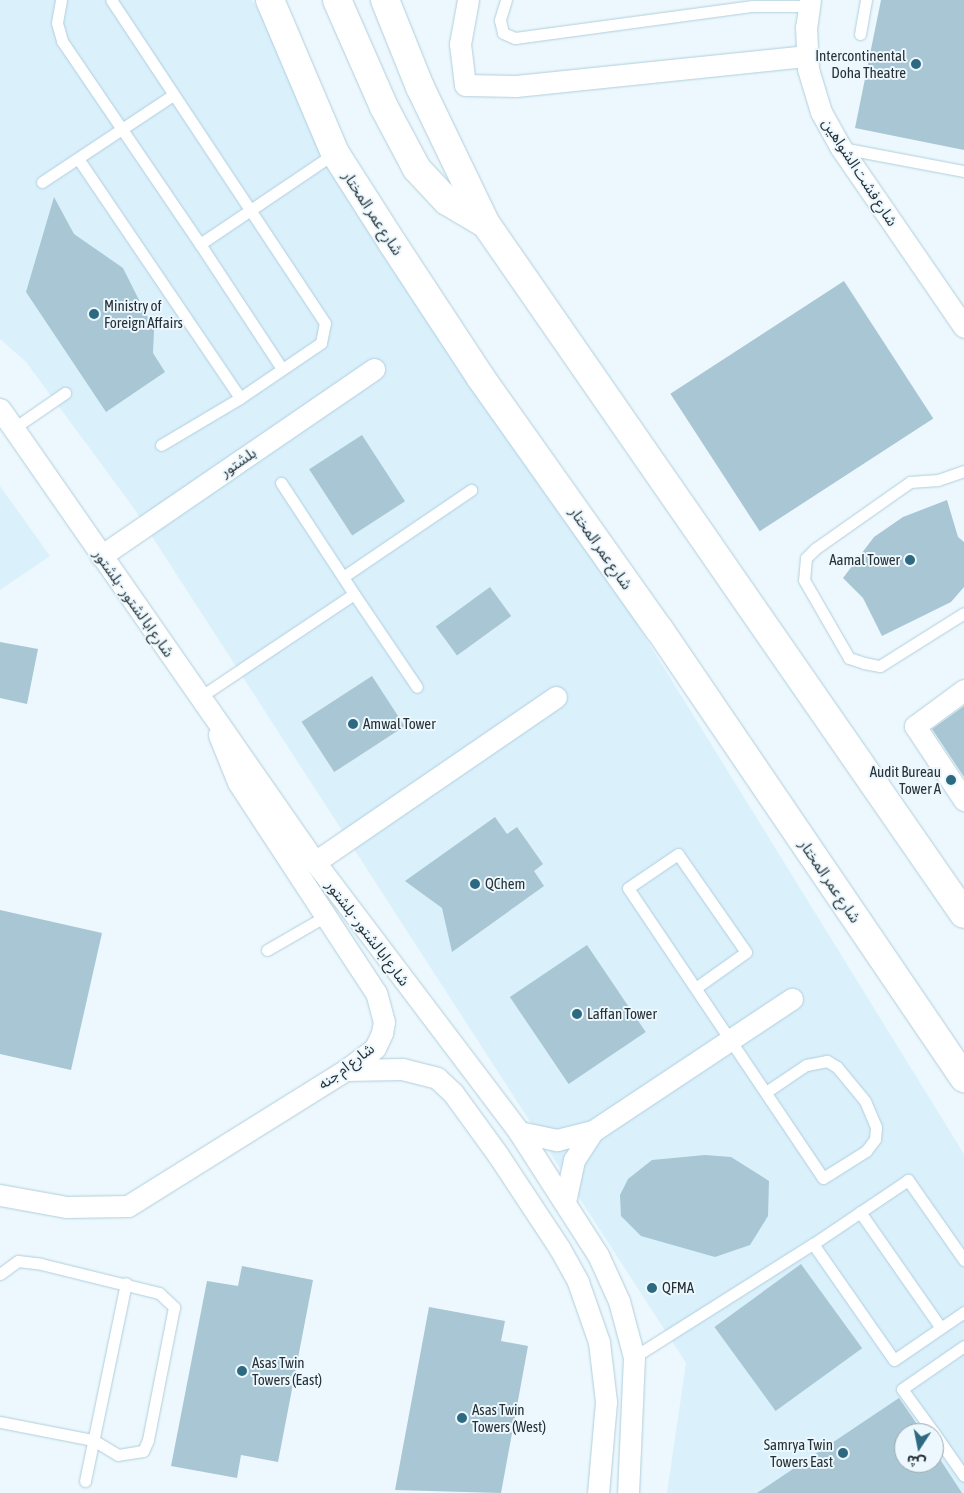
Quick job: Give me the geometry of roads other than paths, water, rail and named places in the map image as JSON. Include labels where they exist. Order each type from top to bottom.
[{"type":"main road","name":"شارع عمر المختار","points":[[270,0],[335,153],[481,378],[659,629],[964,1078]]},
{"type":"main road","points":[[337,0],[384,107],[418,169],[447,201],[486,224]]},
{"type":"main road","points":[[385,0],[420,87],[486,224],[964,914]]},
{"type":"street","points":[[468,0],[460,44],[465,85],[516,86],[807,56]]},
{"type":"street","name":"شارع فشت الشواهين","points":[[810,3],[807,56],[812,90],[841,148],[964,328]]},
{"type":"street","name":"بلشتور","points":[[101,556],[374,369]]},
{"type":"street","points":[[0,409],[7,430]]},
{"type":"street","name":"شارع ابا لشتور - بلشتور","points":[[7,430],[21,455],[48,474],[101,556],[315,862],[518,1132],[598,1255],[619,1301],[634,1357],[628,1493]]},
{"type":"street","points":[[964,690],[915,726],[964,800]]},
{"type":"street","points":[[315,862],[556,697]]},
{"type":"street","name":"شارع ام جنه","points":[[0,1195],[67,1207],[128,1206],[346,1070],[375,1048],[384,1022],[376,993],[324,917],[238,782],[206,704]]},
{"type":"street","points":[[518,1132],[558,1140],[593,1131],[792,999]]},
{"type":"street","points":[[346,1070],[402,1068],[437,1078],[453,1093],[498,1155],[560,1249],[578,1282],[600,1349],[606,1402],[598,1493]]},
{"type":"street","points":[[565,1202],[574,1160],[593,1131]]},
{"type":"lane","points":[[61,0],[57,23],[62,41],[200,244],[282,369]]},
{"type":"lane","points":[[111,0],[247,210],[325,323],[320,343],[240,398],[162,446]]},
{"type":"lane","points":[[506,0],[500,20],[503,33],[515,38],[752,3],[810,3]]},
{"type":"lane","points":[[860,34],[866,0]]},
{"type":"lane","points":[[42,182],[123,131],[173,95]]},
{"type":"lane","points":[[841,148],[964,171]]},
{"type":"lane","points":[[200,244],[247,210],[335,153]]},
{"type":"lane","points":[[79,160],[240,398]]},
{"type":"lane","points":[[7,430],[65,393]]},
{"type":"lane","points":[[964,472],[938,480],[910,482],[815,549],[806,558],[804,580],[849,658],[864,663],[880,666],[964,613]]},
{"type":"lane","points":[[281,482],[417,687]]},
{"type":"lane","points":[[343,577],[471,490]]},
{"type":"lane","points":[[206,704],[354,594]]},
{"type":"lane","points":[[697,987],[746,952],[678,854],[628,888],[697,987],[731,1040],[823,1178],[866,1151],[874,1139],[876,1127],[864,1101],[837,1067],[827,1062],[806,1065],[766,1092]]},
{"type":"lane","points":[[268,950],[324,917]]},
{"type":"lane","points":[[634,1357],[813,1244],[908,1180],[959,1243],[964,1260]]},
{"type":"lane","points":[[860,1212],[941,1328]]},
{"type":"lane","points":[[813,1244],[894,1360],[964,1312]]},
{"type":"lane","points":[[0,1274],[18,1261],[126,1283],[159,1293],[174,1306],[150,1431],[143,1451],[132,1456],[118,1455],[93,1440],[0,1422]]},
{"type":"lane","points":[[85,1481],[126,1283]]},
{"type":"lane","points":[[927,1423],[902,1389],[962,1352]]},
{"type":"lane","points":[[944,1447],[964,1476]]},
{"type":"place","name":"Intercontinental Doha Theatre","points":[[916,64]]},
{"type":"place","name":"Ministry of Foreign Affairs","points":[[94,314]]},
{"type":"place","name":"Aamal Tower","points":[[910,560]]},
{"type":"place","name":"Amwal Tower","points":[[353,724]]},
{"type":"place","name":"Audit Bureau Tower A","points":[[951,780]]},
{"type":"place","name":"QChem","points":[[475,884]]},
{"type":"place","name":"Laffan Tower","points":[[577,1014]]},
{"type":"place","name":"QFMA","points":[[652,1288]]},
{"type":"place","name":"Asas Twin Towers (East)","points":[[242,1371]]},
{"type":"place","name":"Asas Twin Towers (West)","points":[[462,1418]]},
{"type":"place","name":"Samrya Twin Towers East","points":[[843,1453]]}]
